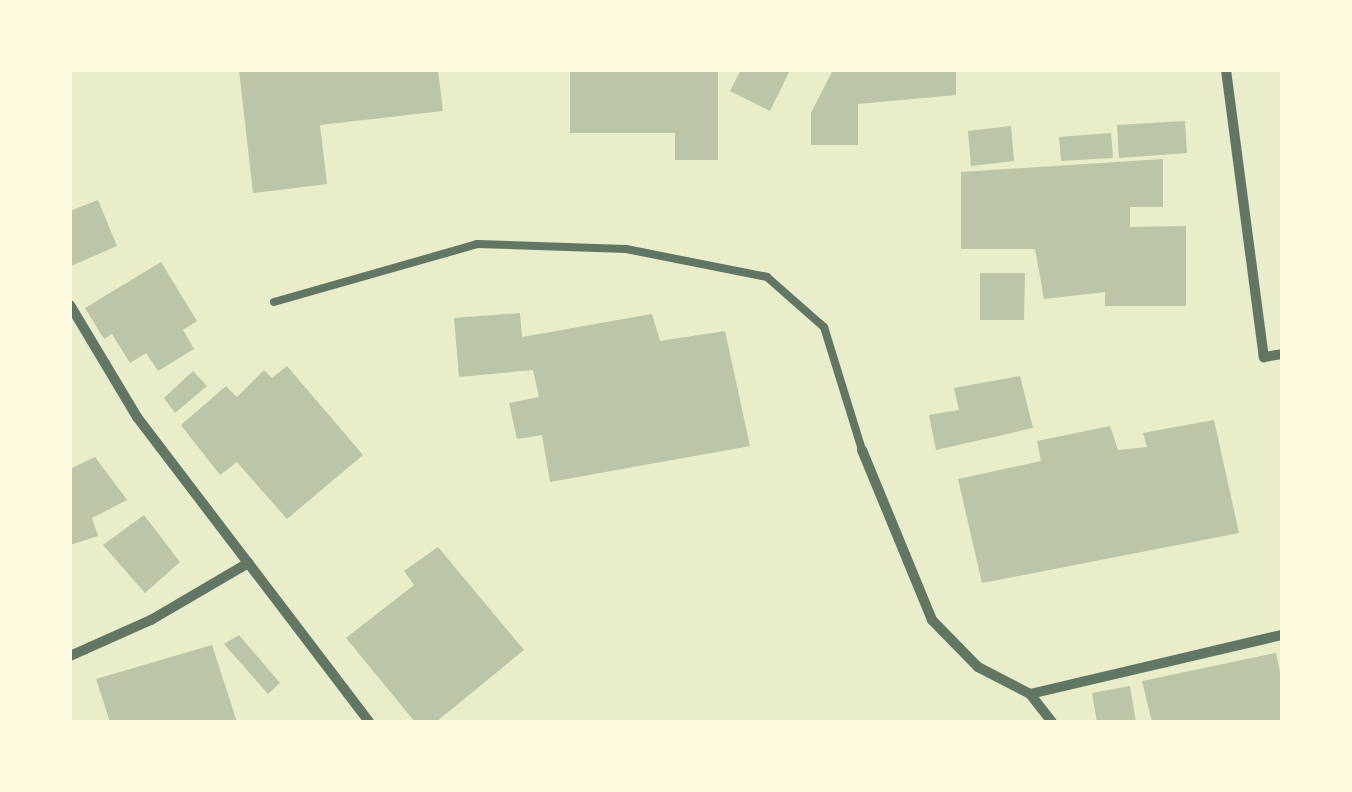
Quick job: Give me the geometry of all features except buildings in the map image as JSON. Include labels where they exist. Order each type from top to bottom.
[{"type":"street","points":[[1226,70],[1264,358],[1282,354]]},
{"type":"street","points":[[70,305],[137,416],[369,722]]},
{"type":"street","points":[[862,450],[932,620],[978,667],[1030,694],[1052,722]]},
{"type":"street","points":[[70,656],[151,620],[248,563]]},
{"type":"street","points":[[1030,694],[1282,635]]},
{"type":"lane","points":[[274,302],[478,244],[626,250],[767,277],[824,327],[862,450]]}]
